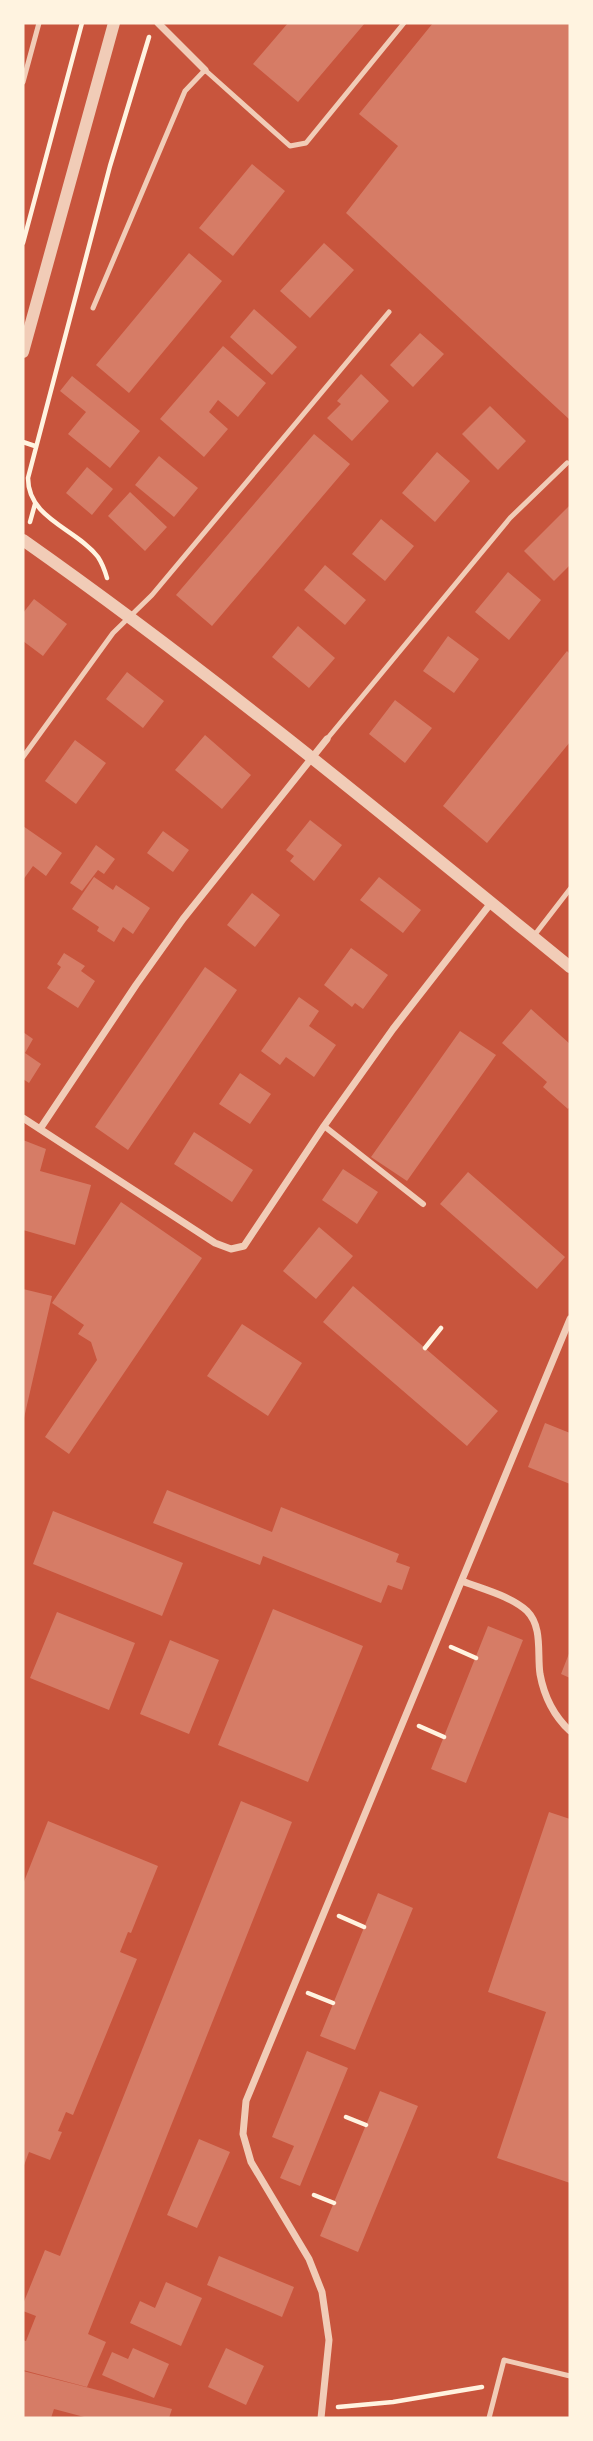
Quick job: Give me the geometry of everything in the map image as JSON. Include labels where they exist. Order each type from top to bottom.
[{"type":"street","points":[[23,352],[114,23]]},
{"type":"street","points":[[158,23],[205,70]]},
{"type":"street","points":[[23,540],[130,616],[570,967]]},
{"type":"street","points":[[40,1129],[135,985],[183,919],[327,739]]},
{"type":"street","points":[[23,1118],[215,1243],[225,1248],[238,1248],[250,1240],[324,1126],[393,1029],[491,903]]},
{"type":"street","points":[[324,1126],[423,1204]]},
{"type":"street","points":[[321,2418],[329,2340],[322,2292],[309,2259],[251,2162],[243,2134],[246,2101],[570,1319]]},
{"type":"street","points":[[463,1581],[521,1606],[531,1617],[537,1629],[540,1672],[546,1698],[557,1717],[570,1731]]},
{"type":"lane","points":[[23,82],[39,23]]},
{"type":"lane","points":[[93,308],[186,91],[205,70],[290,146],[306,144],[404,23]]},
{"type":"lane","points":[[23,757],[110,638],[152,595],[389,312]]},
{"type":"lane","points":[[327,739],[510,518],[567,463]]},
{"type":"lane","points":[[533,937],[570,889]]},
{"type":"lane","points":[[489,2418],[504,2360],[570,2374]]},
{"type":"path","points":[[23,243],[82,23]]},
{"type":"path","points":[[99,558],[82,541],[42,512],[28,486],[35,446],[110,166],[149,36]]},
{"type":"path","points":[[23,442],[35,446]]},
{"type":"path","points":[[425,1348],[441,1328]]},
{"type":"path","points":[[438,1642],[476,1658]]},
{"type":"path","points":[[404,1720],[444,1737]]},
{"type":"path","points":[[325,1909],[364,1927]]},
{"type":"path","points":[[293,1986],[333,2003]]},
{"type":"path","points":[[346,2117],[366,2125]]},
{"type":"path","points":[[314,2195],[334,2203]]},
{"type":"path","points":[[323,2408],[393,2402],[498,2384]]},
{"type":"building","points":[[288,23],[365,23],[298,102],[253,64]]},
{"type":"building","points":[[433,23],[570,23],[570,420],[346,213],[398,146],[359,114]]},
{"type":"building","points":[[252,164],[285,191],[233,256],[199,228]]},
{"type":"building","points":[[324,243],[354,270],[310,318],[280,291]]},
{"type":"building","points":[[189,253],[222,281],[129,393],[96,365]]},
{"type":"building","points":[[254,309],[297,347],[272,375],[230,337]]},
{"type":"building","points":[[420,333],[444,354],[413,387],[390,365]]},
{"type":"building","points":[[223,346],[266,383],[238,417],[218,400],[209,412],[228,429],[204,457],[160,419]]},
{"type":"building","points":[[361,374],[389,401],[352,441],[327,418],[341,404],[337,401]]},
{"type":"building","points":[[72,376],[140,431],[110,468],[68,434],[86,412],[60,391]]},
{"type":"building","points":[[490,406],[526,441],[498,470],[462,434]]},
{"type":"building","points":[[314,434],[350,464],[212,626],[176,595]]},
{"type":"building","points":[[437,452],[470,481],[435,522],[402,493]]},
{"type":"building","points":[[159,456],[198,488],[174,517],[135,485]]},
{"type":"building","points":[[87,467],[113,489],[92,515],[66,493]]},
{"type":"building","points":[[130,492],[167,527],[145,551],[108,516]]},
{"type":"building","points":[[570,505],[570,565],[554,581],[524,551]]},
{"type":"building","points":[[381,519],[414,546],[385,581],[352,554]]},
{"type":"building","points":[[325,565],[366,600],[345,625],[304,590]]},
{"type":"building","points":[[508,572],[541,600],[509,640],[475,612]]},
{"type":"building","points":[[34,599],[67,624],[43,656],[23,641],[23,613]]},
{"type":"building","points":[[298,626],[335,658],[309,688],[272,657]]},
{"type":"building","points":[[448,636],[479,659],[454,693],[423,671]]},
{"type":"building","points":[[567,651],[570,654],[570,742],[487,843],[443,806]]},
{"type":"building","points":[[127,672],[164,701],[143,728],[106,699]]},
{"type":"building","points":[[395,700],[432,728],[405,763],[369,734]]},
{"type":"building","points":[[205,735],[251,775],[222,809],[175,770]]},
{"type":"building","points":[[75,740],[106,763],[76,804],[45,781]]},
{"type":"building","points":[[310,820],[342,845],[314,881],[290,861],[294,856],[286,850]]},
{"type":"building","points":[[23,826],[62,853],[46,876],[33,866],[23,880]]},
{"type":"building","points":[[163,831],[189,850],[173,872],[147,853]]},
{"type":"building","points":[[96,845],[115,859],[104,874],[98,870],[82,891],[70,883]]},
{"type":"building","points":[[94,877],[113,890],[116,885],[150,908],[133,934],[123,927],[114,942],[97,931],[99,927],[72,909]]},
{"type":"building","points":[[379,877],[421,910],[403,933],[360,900]]},
{"type":"building","points":[[252,893],[280,915],[255,947],[227,925]]},
{"type":"building","points":[[351,948],[388,975],[363,1009],[355,1003],[352,1007],[324,985]]},
{"type":"building","points":[[64,953],[85,966],[81,971],[95,981],[78,1008],[47,988],[61,967],[57,964]]},
{"type":"building","points":[[205,967],[237,990],[128,1150],[95,1127]]},
{"type":"building","points":[[299,997],[319,1011],[309,1026],[336,1045],[314,1077],[286,1057],[280,1065],[261,1051]]},
{"type":"building","points":[[531,1009],[570,1044],[568,1109],[543,1087],[547,1082],[502,1043]]},
{"type":"building","points":[[460,1031],[496,1055],[407,1181],[371,1157]]},
{"type":"building","points":[[23,1032],[33,1039],[25,1053],[41,1064],[29,1083],[23,1079]]},
{"type":"building","points":[[240,1073],[271,1094],[250,1124],[219,1104]]},
{"type":"building","points":[[194,1132],[253,1170],[232,1202],[174,1164]]},
{"type":"building","points":[[23,1140],[46,1149],[40,1171],[91,1185],[75,1245],[23,1230]]},
{"type":"building","points":[[343,1169],[378,1192],[357,1224],[322,1200]]},
{"type":"building","points":[[468,1172],[565,1257],[537,1289],[440,1204]]},
{"type":"building","points":[[121,1202],[202,1258],[69,1454],[45,1437],[97,1360],[91,1342],[78,1334],[84,1325],[52,1303]]},
{"type":"building","points":[[319,1227],[353,1256],[316,1299],[283,1271]]},
{"type":"building","points":[[353,1286],[498,1411],[467,1446],[323,1322]]},
{"type":"building","points":[[23,1289],[52,1296],[24,1418],[23,1418]]},
{"type":"building","points":[[242,1324],[302,1363],[268,1416],[207,1376]]},
{"type":"building","points":[[545,1423],[570,1433],[570,1484],[528,1467]]},
{"type":"building","points":[[167,1490],[272,1532],[281,1507],[399,1554],[396,1562],[410,1567],[402,1590],[388,1585],[381,1603],[263,1556],[260,1565],[153,1523]]},
{"type":"building","points":[[53,1511],[183,1563],[162,1616],[33,1564]]},
{"type":"building","points":[[273,1609],[363,1646],[308,1782],[218,1745]]},
{"type":"building","points":[[57,1612],[135,1643],[109,1710],[30,1678]]},
{"type":"building","points":[[488,1626],[523,1640],[466,1783],[431,1769]]},
{"type":"building","points":[[170,1640],[219,1660],[189,1734],[140,1714]]},
{"type":"building","points":[[570,1651],[570,1678],[561,1674]]},
{"type":"building","points":[[241,1801],[292,1822],[88,2334],[106,2342],[87,2387],[23,2370],[23,2340],[26,2341],[36,2316],[23,2311],[23,2304],[45,2250],[60,2256]]},
{"type":"building","points":[[549,1812],[570,1819],[570,2183],[497,2158],[546,2012],[488,1992]]},
{"type":"building","points":[[48,1821],[158,1866],[131,1933],[128,1932],[120,1952],[137,1959],[73,2115],[66,2112],[58,2131],[62,2132],[50,2160],[29,2152],[23,2168],[23,1884]]},
{"type":"building","points":[[378,1893],[413,1908],[355,2050],[320,2036]]},
{"type":"building","points":[[307,2051],[348,2068],[300,2186],[280,2178],[294,2146],[272,2137]]},
{"type":"building","points":[[380,2091],[418,2106],[358,2252],[320,2236]]},
{"type":"building","points":[[199,2139],[230,2152],[197,2228],[167,2215]]},
{"type":"building","points":[[219,2256],[294,2287],[282,2317],[207,2285]]},
{"type":"building","points":[[166,2282],[202,2298],[181,2346],[130,2323],[140,2301],[155,2308]]},
{"type":"building","points":[[133,2348],[169,2364],[154,2398],[102,2375],[112,2352],[128,2359]]},
{"type":"building","points":[[226,2348],[264,2366],[246,2405],[208,2387]]},
{"type":"building","points":[[23,2371],[172,2409],[169,2418],[88,2418],[54,2409],[51,2418],[23,2418]]}]
